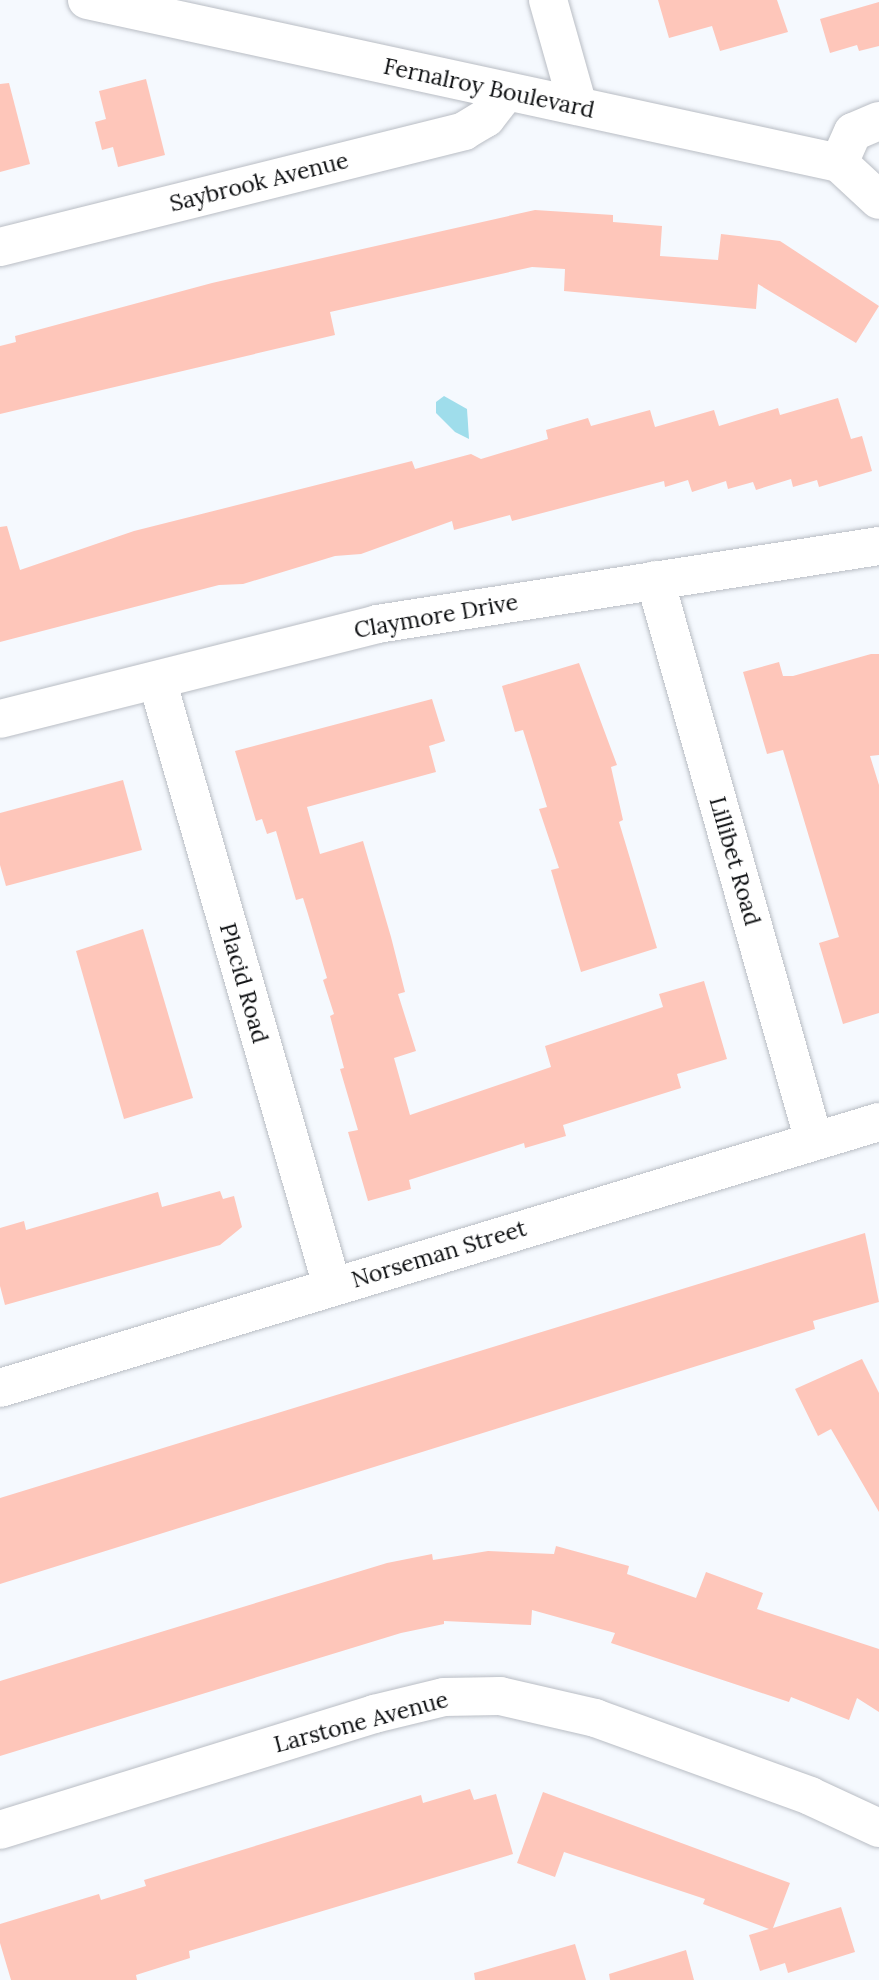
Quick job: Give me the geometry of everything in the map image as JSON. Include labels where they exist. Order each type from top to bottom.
[{"type":"street","name":"Fernalroy Boulevard","points":[[87,0],[505,94],[578,106],[839,163]]},
{"type":"street","points":[[548,0],[578,106]]},
{"type":"street","name":"Saybrook Avenue","points":[[0,247],[464,131],[486,118],[505,94]]},
{"type":"street","points":[[879,121],[853,132],[839,163],[879,200]]},
{"type":"street","name":"Claymore Drive","points":[[0,719],[377,624],[879,546]]},
{"type":"street","name":"Lillibet Road","points":[[655,580],[814,1141]]},
{"type":"street","name":"Placid Road","points":[[157,680],[332,1286]]},
{"type":"street","name":"Norseman Street","points":[[0,1388],[879,1122]]},
{"type":"street","name":"Larstone Avenue","points":[[0,1830],[374,1714],[444,1697],[500,1696],[595,1718],[810,1796],[879,1828]]},
{"type":"water","points":[[444,396],[467,409],[469,439],[455,432],[436,413],[436,402]]},
{"type":"building","points":[[658,0],[777,0],[788,32],[720,51],[712,26],[669,38]]},
{"type":"building","points":[[879,2],[879,46],[859,51],[857,45],[830,53],[820,19]]},
{"type":"building","points":[[146,79],[165,155],[118,167],[113,147],[102,150],[95,122],[106,119],[99,91]]},
{"type":"building","points":[[9,83],[30,164],[0,172],[0,84]]},
{"type":"building","points":[[535,210],[613,215],[613,222],[662,226],[660,256],[718,260],[721,234],[780,241],[879,306],[856,343],[758,284],[756,309],[564,291],[565,269],[532,267],[330,312],[335,335],[0,414],[0,346],[16,342],[15,336],[212,283]]},
{"type":"building","points":[[838,398],[851,439],[862,436],[872,471],[819,487],[817,480],[793,487],[791,479],[756,490],[753,482],[728,489],[726,481],[692,492],[688,480],[665,487],[664,481],[512,521],[510,515],[454,530],[452,521],[361,554],[335,556],[243,584],[219,585],[0,642],[0,527],[7,526],[20,570],[134,531],[412,461],[415,469],[471,454],[481,459],[548,439],[546,430],[588,418],[591,426],[650,410],[655,427],[714,410],[719,426],[778,408],[780,415]]},
{"type":"building","points":[[879,654],[879,755],[870,756],[879,785],[879,1013],[843,1024],[819,943],[839,937],[783,750],[767,754],[743,672],[779,662],[783,676],[793,676]]},
{"type":"building","points":[[579,663],[617,765],[611,767],[623,820],[619,822],[657,948],[581,972],[551,870],[559,868],[539,809],[547,807],[523,730],[515,732],[502,686]]},
{"type":"building","points":[[432,699],[445,741],[429,746],[436,772],[307,807],[320,854],[363,841],[405,992],[398,994],[416,1051],[394,1058],[410,1115],[551,1067],[545,1046],[663,1007],[659,994],[704,981],[727,1059],[677,1074],[681,1088],[563,1125],[566,1136],[525,1148],[524,1143],[409,1180],[411,1189],[368,1201],[348,1132],[358,1130],[340,1069],[344,1068],[330,1016],[334,1014],[323,980],[327,978],[303,898],[296,900],[276,831],[267,834],[262,819],[256,821],[235,751]]},
{"type":"building","points":[[123,780],[142,850],[6,886],[0,865],[0,813]]},
{"type":"building","points":[[143,929],[193,1098],[124,1119],[76,951]]},
{"type":"building","points":[[220,1191],[223,1199],[234,1196],[242,1227],[220,1245],[5,1305],[0,1286],[0,1228],[24,1221],[26,1230],[158,1192],[162,1207]]},
{"type":"building","points":[[865,1233],[879,1302],[813,1321],[815,1329],[0,1584],[0,1498]]},
{"type":"building","points":[[862,1359],[879,1393],[879,1512],[831,1429],[818,1436],[795,1389]]},
{"type":"building","points":[[556,1546],[629,1566],[627,1574],[696,1598],[706,1572],[763,1593],[757,1609],[879,1649],[879,1712],[857,1698],[849,1720],[791,1697],[789,1702],[611,1643],[615,1633],[532,1610],[531,1625],[444,1621],[444,1624],[401,1633],[0,1756],[0,1681],[387,1563],[432,1554],[433,1560],[488,1551],[554,1554]]},
{"type":"building","points":[[470,1789],[474,1800],[496,1794],[513,1854],[189,1951],[190,1958],[136,1975],[137,1980],[11,1980],[0,1943],[0,1924],[99,1894],[101,1900],[146,1886],[144,1880],[421,1795],[423,1803]]},
{"type":"building","points":[[543,1792],[790,1883],[773,1928],[841,1907],[855,1952],[788,1973],[785,1963],[760,1971],[749,1935],[769,1929],[703,1904],[705,1899],[564,1852],[555,1877],[517,1863]]},
{"type":"building","points":[[575,1944],[586,1980],[475,1980],[474,1973]]},
{"type":"building","points":[[686,1950],[694,1980],[610,1980],[609,1974]]}]
